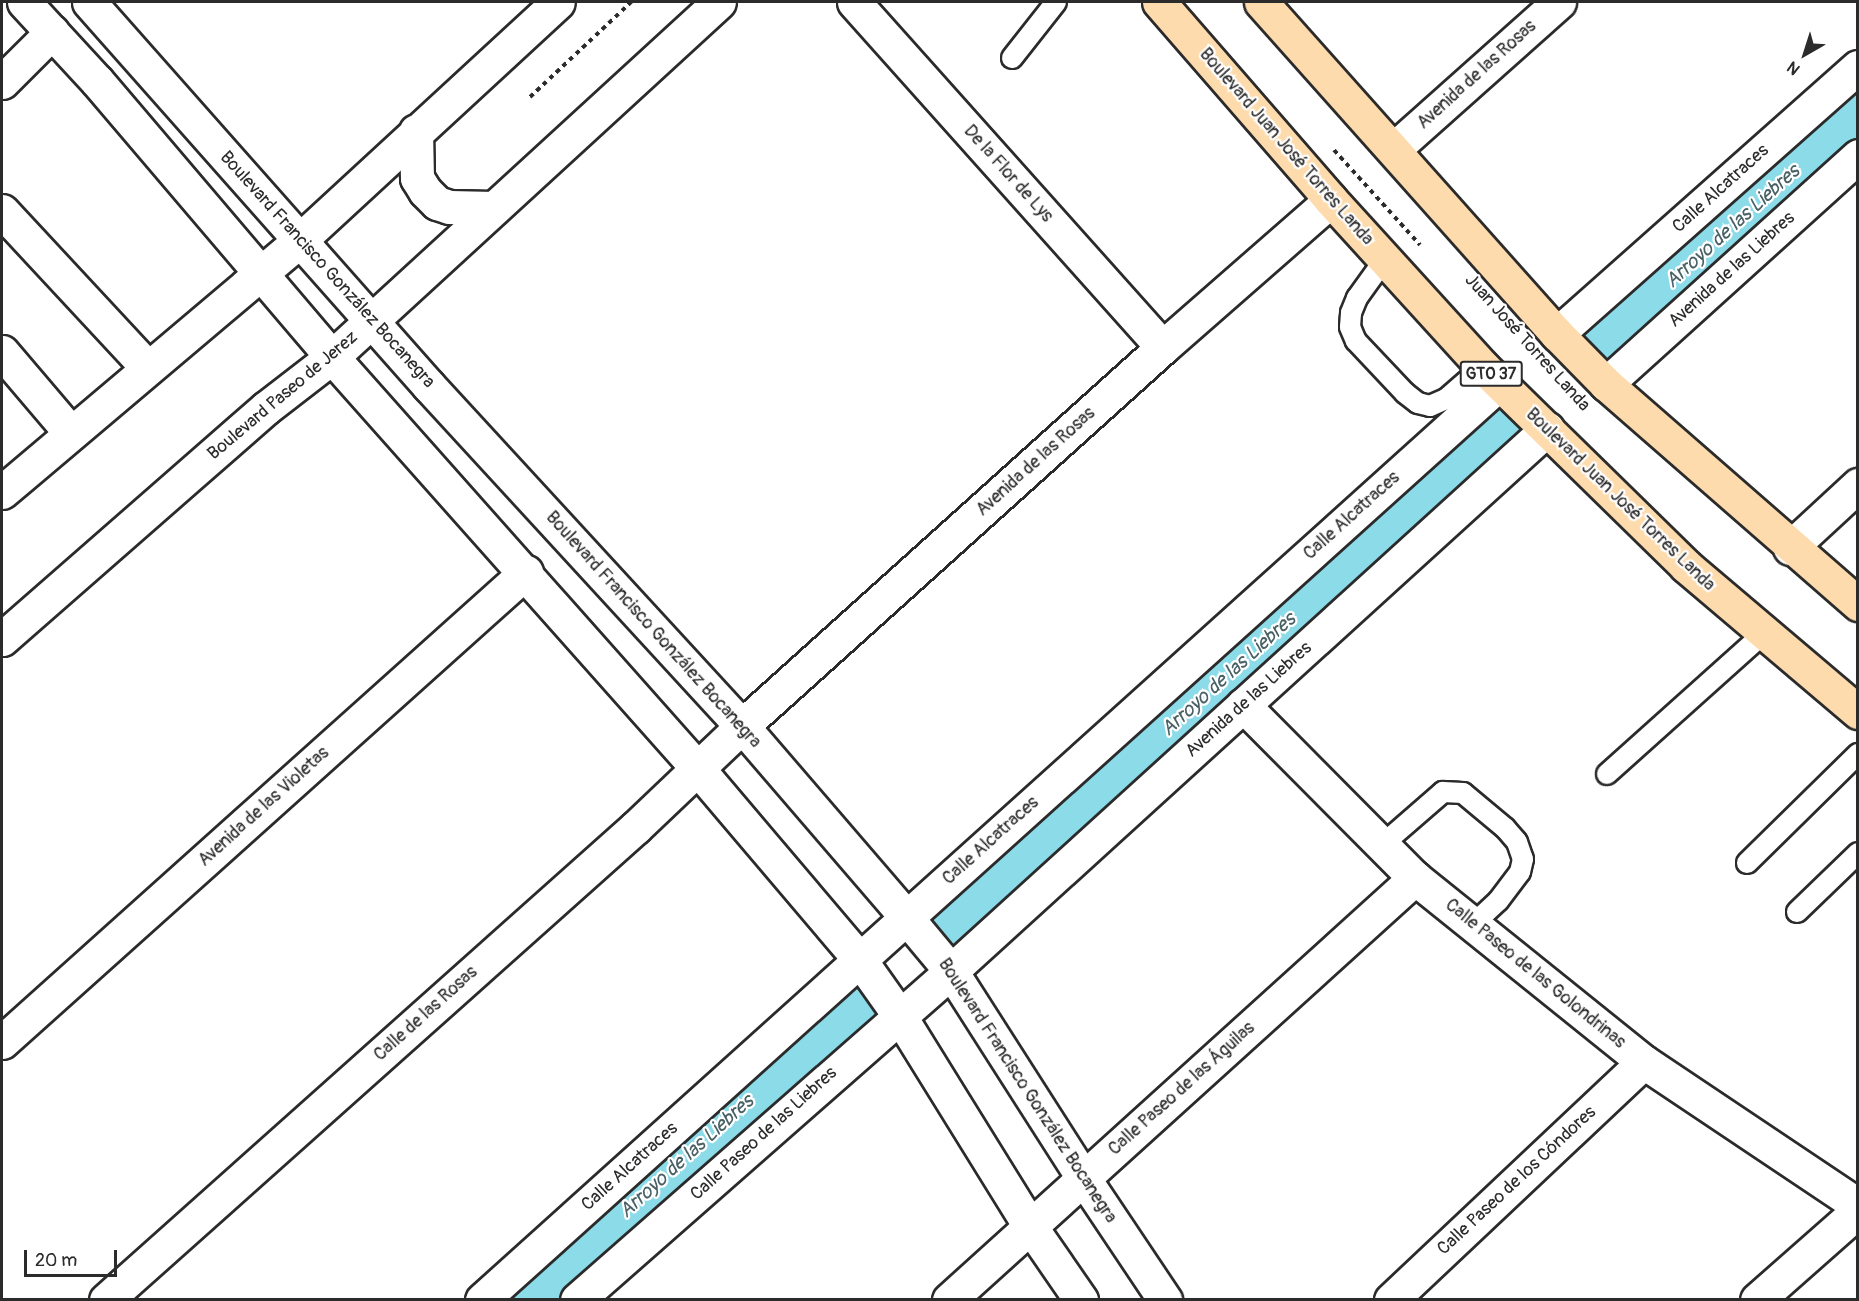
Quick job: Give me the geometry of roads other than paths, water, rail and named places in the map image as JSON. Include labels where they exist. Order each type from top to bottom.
[{"type":"main road","name":"Boulevard Juan José Torres Landa","points":[[1159,2],[1331,200],[1492,375],[1686,566],[1857,712]]},
{"type":"main road","points":[[1261,2],[1557,334],[1606,384],[1857,604]]},
{"type":"street","points":[[24,2],[332,357],[526,572],[698,769],[860,960],[899,1015],[1030,1226],[1081,1299]]},
{"type":"street","points":[[2,492],[147,367],[299,241],[558,2]]},
{"type":"street","name":"Boulevard Paseo de Jerez","points":[[2,639],[266,408],[332,357],[719,2]]},
{"type":"street","name":"De la Flor de Lys","points":[[854,2],[1163,347]]},
{"type":"street","name":"Avenida de las Rosas","points":[[1394,149],[1559,2]]},
{"type":"street","name":"Boulevard Francisco González Bocanegra","points":[[95,3],[299,241],[742,726],[951,971],[1084,1179],[1165,1299]]},
{"type":"street","points":[[2,81],[52,32]]},
{"type":"street","name":"Calle Alcatraces","points":[[1557,334],[1857,67]]},
{"type":"street","points":[[416,131],[417,178],[425,191],[437,203],[449,207],[494,208]]},
{"type":"street","name":"Avenida de las Liebres","points":[[1606,384],[1857,156]]},
{"type":"street","name":"Avenida de las Rosas","points":[[742,726],[1163,347],[1331,200]]},
{"type":"street","points":[[2,211],[147,367]]},
{"type":"street","points":[[2,352],[71,433]]},
{"type":"street","name":"Calle Alcatraces","points":[[482,1299],[860,960],[1492,375]]},
{"type":"street","name":"Avenida de las Liebres","points":[[951,971],[1547,429]]},
{"type":"street","points":[[1791,548],[1857,485]]},
{"type":"street","name":"Avenida de las Violetas","points":[[2,1042],[526,572]]},
{"type":"street","name":"Calle Paseo de las Golondrinas","points":[[1243,705],[1415,878],[1474,923],[1644,1062],[1857,1205]]},
{"type":"street","name":"Calle de las Rosas","points":[[106,1299],[698,769],[742,726]]},
{"type":"street","name":"Calle Paseo de las Águilas","points":[[949,1299],[1415,878]]},
{"type":"street","name":"Calle Paseo de las Liebres","points":[[578,1299],[951,971]]},
{"type":"street","name":"Calle Paseo de los Cóndores","points":[[1391,1299],[1644,1062]]},
{"type":"street","points":[[1757,1299],[1857,1211]]},
{"type":"lane","points":[[1012,58],[1056,2]]},
{"type":"lane","points":[[1385,259],[1358,298],[1351,313],[1350,327],[1356,341],[1405,393],[1418,403],[1430,406],[1492,375]]},
{"type":"lane","points":[[1607,774],[1763,634]]},
{"type":"lane","points":[[1747,863],[1857,754]]},
{"type":"lane","points":[[1382,845],[1443,792],[1463,793],[1505,828],[1517,842],[1523,859],[1520,872],[1498,901],[1474,923]]},
{"type":"lane","points":[[1797,912],[1857,853]]},
{"type":"waterway","name":"Arroyo de las Liebres","points":[[1607,338],[1858,115]]},
{"type":"waterway","name":"Arroyo de las Liebres","points":[[954,918],[1502,431]]},
{"type":"waterway","name":"Arroyo de las Liebres","points":[[524,1300],[848,1012]]}]
